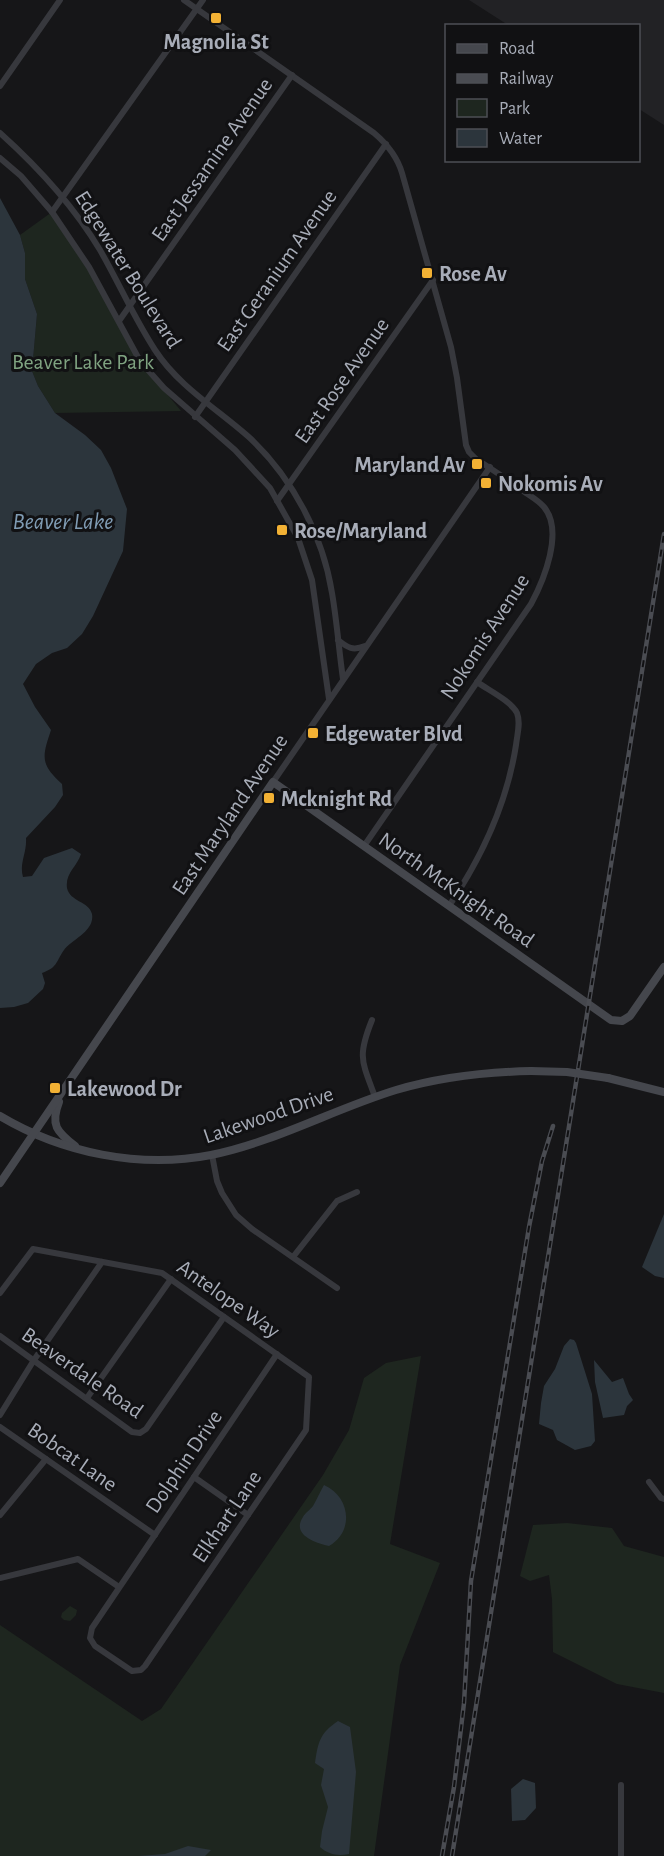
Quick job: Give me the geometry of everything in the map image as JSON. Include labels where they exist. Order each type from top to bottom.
[{"type":"street","points":[[0,86],[60,0]]},
{"type":"street","name":"Nokomis Avenue","points":[[184,0],[374,133],[394,153],[402,172],[453,358],[466,445],[472,456],[545,507],[552,521],[552,543],[546,573],[531,604],[364,846]]},
{"type":"street","points":[[52,212],[203,0]]},
{"type":"street","name":"East Jessamine Avenue","points":[[119,321],[292,75]]},
{"type":"street","name":"Edgewater Boulevard","points":[[0,133],[63,196],[99,250],[155,351],[183,383],[251,439],[272,461],[300,502],[326,565],[332,593],[343,679]]},
{"type":"street","name":"East Geranium Avenue","points":[[195,417],[386,144]]},
{"type":"street","name":"Edgewater Boulevard","points":[[0,158],[21,176],[52,212],[89,267],[140,361],[164,388],[235,450],[270,488],[298,538],[312,580],[329,699]]},
{"type":"street","name":"East Rose Avenue","points":[[277,501],[433,280]]},
{"type":"street","name":"East Maryland Avenue","points":[[0,1183],[329,699],[490,468]]},
{"type":"street","points":[[338,640],[346,647],[356,650],[366,646]]},
{"type":"street","points":[[449,906],[473,868],[496,819],[510,774],[519,726],[518,717],[513,708],[477,682]]},
{"type":"street","name":"North McKnight Road","points":[[273,782],[617,1022],[632,1014],[664,967]]},
{"type":"street","points":[[372,1020],[362,1050],[364,1065],[375,1097]]},
{"type":"street","name":"Lakewood Drive","points":[[0,1116],[34,1134],[77,1149],[125,1158],[168,1159],[212,1155],[259,1141],[375,1097],[448,1078],[481,1073],[567,1072],[608,1077],[664,1092]]},
{"type":"street","points":[[65,1088],[56,1111],[55,1123],[59,1132],[77,1149]]},
{"type":"street","points":[[212,1155],[217,1181],[236,1215],[337,1288]]},
{"type":"street","points":[[293,1257],[337,1201],[357,1192]]},
{"type":"street","name":"Antelope Way","points":[[0,1293],[33,1249],[162,1272],[309,1377]]},
{"type":"street","points":[[0,1415],[34,1360],[102,1262]]},
{"type":"street","points":[[87,1398],[171,1279]]},
{"type":"street","name":"Beaverdale Road","points":[[0,1336],[132,1432],[140,1433],[146,1429],[224,1317]]},
{"type":"street","name":"Dolphin Drive","points":[[145,1666],[136,1671],[127,1669],[95,1646],[90,1638],[92,1628],[277,1354]]},
{"type":"street","name":"Elkhart Lane","points":[[145,1666],[306,1430],[309,1377]]},
{"type":"street","name":"Bobcat Lane","points":[[0,1427],[154,1536]]},
{"type":"street","points":[[0,1515],[46,1460]]},
{"type":"street","points":[[194,1477],[248,1515]]},
{"type":"street","points":[[649,1482],[664,1499]]},
{"type":"street","points":[[0,1504],[7,1509]]},
{"type":"street","points":[[0,1578],[78,1558],[119,1587]]},
{"type":"street","points":[[621,1785],[621,1856]]},
{"type":"shaded area","points":[[469,0],[664,0],[664,125],[640,110],[640,24],[506,24]]},
{"type":"green space","name":"Beaver Lake Park","points":[[52,212],[89,267],[140,361],[181,411],[55,413],[38,386],[32,371],[37,314],[25,279],[25,253],[20,235]]},
{"type":"green space","points":[[421,1356],[390,1544],[440,1563],[400,1665],[374,1856],[0,1856],[0,1625],[142,1721],[161,1709],[323,1475],[349,1430],[364,1378],[386,1363]]},
{"type":"green space","points":[[567,1523],[612,1528],[624,1546],[664,1557],[664,1693],[617,1684],[553,1652],[549,1575],[530,1581],[520,1576],[533,1525]]},
{"type":"green space","points":[[70,1606],[77,1610],[76,1615],[70,1621],[64,1620],[61,1617],[62,1613]]},
{"type":"water","name":"Beaver Lake","points":[[0,198],[20,235],[25,253],[25,279],[37,314],[32,371],[38,386],[55,413],[101,450],[111,468],[127,509],[123,551],[93,616],[82,634],[67,648],[52,653],[36,664],[23,684],[51,730],[45,760],[50,771],[62,784],[63,795],[26,838],[23,877],[32,876],[44,858],[72,848],[81,854],[69,874],[67,888],[72,896],[87,906],[92,914],[92,920],[86,930],[67,946],[54,967],[42,973],[45,983],[43,989],[28,1003],[0,1008]]},
{"type":"water","points":[[664,1214],[664,1278],[655,1276],[642,1267]]},
{"type":"water","points":[[570,1339],[576,1343],[592,1394],[595,1441],[591,1446],[575,1450],[557,1440],[553,1430],[539,1424],[544,1386],[555,1369],[564,1346]]},
{"type":"water","points":[[594,1360],[612,1382],[623,1378],[633,1400],[627,1406],[624,1415],[603,1418],[595,1382]]},
{"type":"water","points":[[324,1485],[340,1498],[346,1515],[343,1532],[329,1546],[307,1537],[300,1529],[303,1517],[313,1506]]},
{"type":"water","points":[[338,1721],[350,1727],[356,1772],[349,1854],[341,1855],[330,1853],[320,1847],[328,1807],[321,1785],[324,1769],[315,1763],[321,1739],[327,1730]]},
{"type":"water","points":[[523,1779],[535,1783],[536,1808],[525,1820],[512,1821],[511,1789]]},
{"type":"water","points":[[188,1846],[211,1850],[205,1856],[138,1856],[165,1854]]},
{"type":"railway","points":[[452,1856],[664,534]]},
{"type":"railway","points":[[442,1856],[454,1787],[464,1703],[471,1581],[529,1227],[542,1161],[553,1126]]},
{"type":"place","name":"Magnolia St","points":[[216,18]]},
{"type":"place","name":"Rose Av","points":[[427,273]]},
{"type":"place","name":"Maryland Av","points":[[477,464]]},
{"type":"place","name":"Nokomis Av","points":[[486,483]]},
{"type":"place","name":"Rose/Maryland","points":[[282,530]]},
{"type":"place","name":"Edgewater Blvd","points":[[313,733]]},
{"type":"place","name":"Mcknight Rd","points":[[269,798]]},
{"type":"place","name":"Lakewood Dr","points":[[55,1088]]}]
